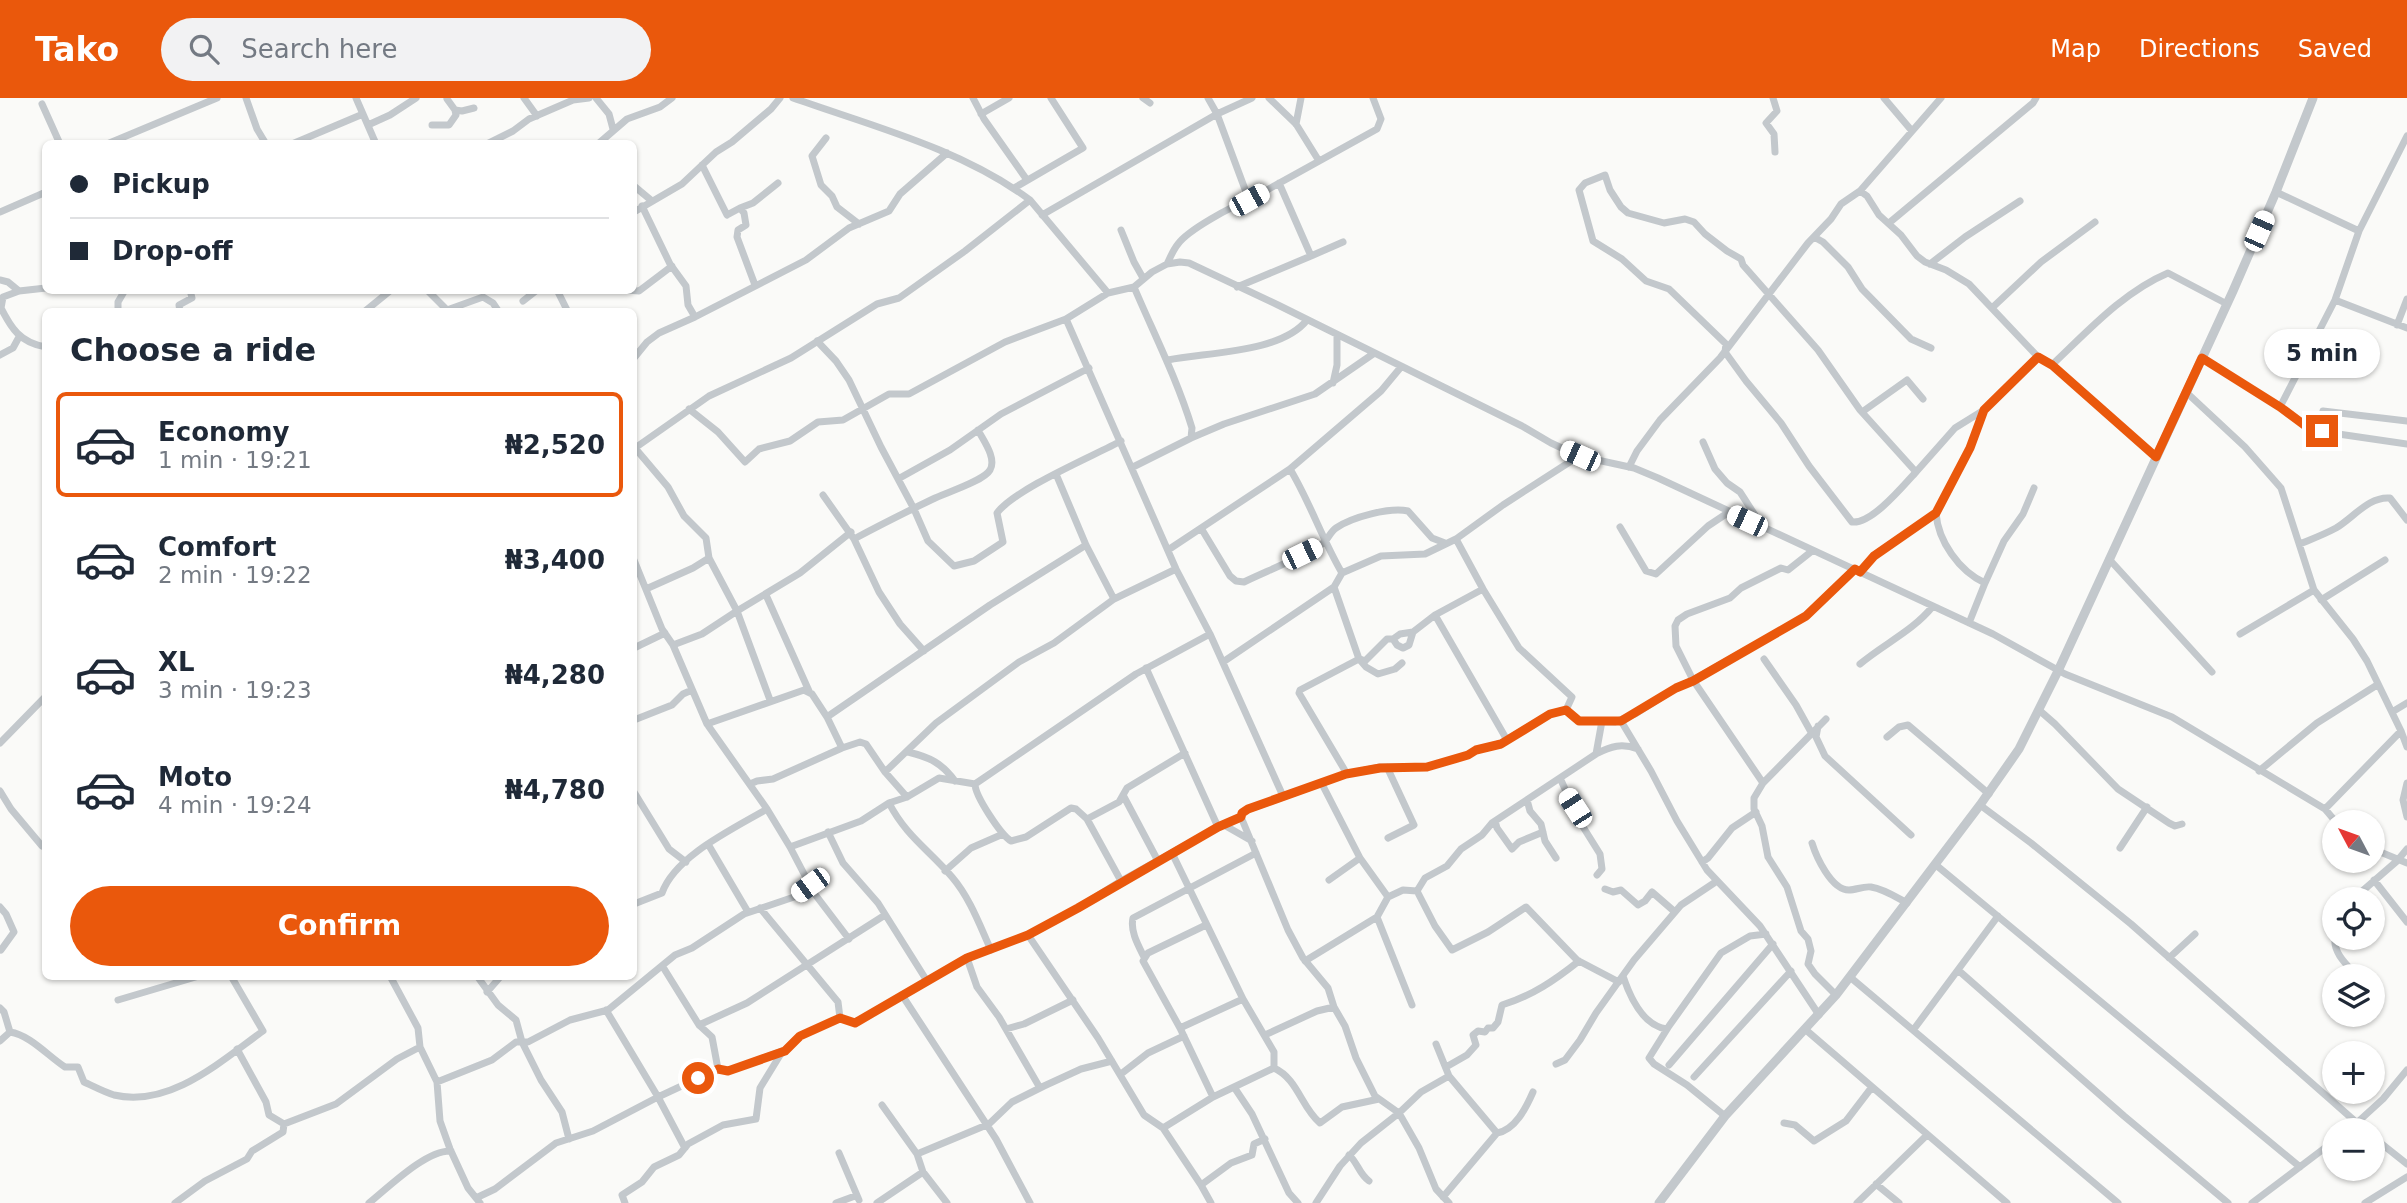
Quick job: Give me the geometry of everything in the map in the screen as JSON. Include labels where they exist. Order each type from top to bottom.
[{"type":"street","points":[[117,140],[217,98]]},
{"type":"street","points":[[246,98],[264,140]]},
{"type":"street","points":[[356,98],[374,140]]},
{"type":"street","points":[[368,125],[416,98]]},
{"type":"street","points":[[432,125],[449,125],[456,115],[446,98]]},
{"type":"street","points":[[524,98],[537,116]]},
{"type":"street","points":[[494,140],[573,100],[589,98]]},
{"type":"street","points":[[596,98],[608,114],[613,129]]},
{"type":"street","points":[[604,140],[626,119],[660,107],[672,98]]},
{"type":"street","points":[[637,210],[697,172],[779,98]]},
{"type":"street","points":[[793,98],[964,158],[1014,188],[1030,200],[1108,293]]},
{"type":"street","points":[[973,98],[981,114],[1027,180]]},
{"type":"street","points":[[981,114],[1009,98]]},
{"type":"street","points":[[1014,188],[1083,148],[1051,98]]},
{"type":"street","points":[[1208,98],[1217,114],[1249,200]]},
{"type":"street","points":[[1042,215],[1217,114],[1252,98]]},
{"type":"street","points":[[1269,98],[1296,124],[1319,162]]},
{"type":"street","points":[[1296,124],[1301,98]]},
{"type":"street","points":[[1167,264],[1178,244],[1190,232],[1233,206],[1363,138],[1380,125],[1381,120],[1373,98]]},
{"type":"street","points":[[1773,98],[1777,111],[1766,123],[1774,134],[1775,152]]},
{"type":"street","points":[[1884,98],[1912,131]]},
{"type":"street","points":[[1629,467],[1660,420],[1725,352],[1841,204],[1860,191],[1941,98]]},
{"type":"street","points":[[1889,223],[1984,146],[2036,98]]},
{"type":"street","points":[[1659,1203],[1724,1116],[1836,995],[1989,794],[2019,749],[2058,671],[2227,304],[2313,98]]},
{"type":"street","points":[[42,104],[58,140]]},
{"type":"street","points":[[455,110],[474,108]]},
{"type":"street","points":[[301,140],[363,114]]},
{"type":"street","points":[[2280,407],[2335,300],[2359,231],[2407,136]]},
{"type":"street","points":[[826,138],[812,156],[821,186],[832,196],[837,207],[845,210],[859,224]]},
{"type":"street","points":[[637,355],[659,332],[695,317],[806,260],[849,228],[890,211],[900,194],[947,153]]},
{"type":"street","points":[[702,165],[727,215],[753,203],[778,183]]},
{"type":"street","points":[[1916,472],[1862,412],[1818,350],[1768,295],[1741,259],[1705,234],[1694,222],[1685,219],[1664,223],[1628,213],[1610,190],[1605,175],[1585,183],[1579,190],[1593,241],[1622,259],[1646,281],[1669,289],[1727,344],[1725,352],[1781,423],[1809,466],[1852,522],[1866,520],[1916,472],[1955,428],[1984,410],[2038,357]]},
{"type":"street","points":[[1279,183],[1311,256]]},
{"type":"street","points":[[637,188],[652,201]]},
{"type":"street","points":[[1860,191],[1917,256],[1958,276],[1993,307],[2038,357],[2052,365],[2156,457]]},
{"type":"street","points":[[2276,192],[2359,231]]},
{"type":"street","points":[[0,212],[42,194]]},
{"type":"street","points":[[637,446],[709,396],[791,358],[877,304],[899,298],[1030,200]]},
{"type":"street","points":[[1930,264],[2020,201]]},
{"type":"street","points":[[642,206],[672,266],[686,286],[688,305],[695,317]]},
{"type":"street","points":[[740,208],[746,225],[738,230],[737,237],[755,285]]},
{"type":"street","points":[[1993,307],[2041,262],[2095,222]]},
{"type":"street","points":[[1121,230],[1143,278]]},
{"type":"street","points":[[1814,237],[1823,242],[1848,267],[1862,289],[1911,339],[1931,348]]},
{"type":"street","points":[[1237,287],[1343,242]]},
{"type":"street","points":[[689,409],[718,432],[745,462],[759,449],[790,441],[818,422],[843,420],[889,394],[909,394],[1006,342],[1066,318],[1108,293],[1135,287],[1143,278],[1167,264],[1180,262],[1338,335],[1580,456],[1629,467],[1993,634],[2058,671],[2172,717],[2325,809],[2401,731]]},
{"type":"street","points":[[637,290],[672,266]]},
{"type":"street","points":[[2052,365],[2105,316],[2154,279],[2168,273],[2227,304]]},
{"type":"street","points":[[0,280],[8,282],[19,291]]},
{"type":"street","points":[[1135,287],[1168,360],[1192,428],[1191,438]]},
{"type":"street","points":[[42,288],[19,291],[4,297],[0,308],[19,337],[42,347]]},
{"type":"street","points":[[179,308],[179,305],[192,298],[191,294]]},
{"type":"street","points":[[368,308],[386,294]]},
{"type":"street","points":[[431,294],[444,308]]},
{"type":"street","points":[[454,308],[484,294],[496,308]]},
{"type":"street","points":[[523,300],[531,294]]},
{"type":"street","points":[[2397,324],[2407,299]]},
{"type":"street","points":[[2335,300],[2407,328]]},
{"type":"street","points":[[1066,318],[1176,569],[1210,634],[1283,796]]},
{"type":"street","points":[[1168,360],[1267,344],[1295,332],[1307,320]]},
{"type":"street","points":[[1333,383],[1337,365],[1338,335]]},
{"type":"street","points":[[0,355],[13,348],[19,337]]},
{"type":"street","points":[[817,341],[836,361],[862,407],[928,541],[954,566],[967,564],[988,554],[1003,542],[998,513],[1005,505],[1056,474],[1121,441]]},
{"type":"street","points":[[1133,467],[1191,438],[1315,394],[1373,354]]},
{"type":"street","points":[[2202,358],[2280,407],[2311,430],[2407,444]]},
{"type":"street","points":[[1168,550],[1290,469],[1381,391],[1401,367]]},
{"type":"street","points":[[898,479],[940,456],[1000,414],[1089,368]]},
{"type":"street","points":[[1862,412],[1907,380],[1923,399]]},
{"type":"street","points":[[2186,391],[2245,447],[2281,488],[2314,590],[2367,661],[2407,747]]},
{"type":"street","points":[[1566,710],[1579,721],[1621,721],[1806,616],[1874,556],[1936,513],[1970,448],[1984,410]]},
{"type":"street","points":[[2323,411],[2407,421]]},
{"type":"street","points":[[673,645],[702,634],[766,595],[853,535],[967,485],[990,472],[990,453],[978,430]]},
{"type":"street","points":[[1703,442],[1716,469],[1727,483],[1740,492],[1765,529]]},
{"type":"street","points":[[637,452],[667,487],[684,516],[706,538],[709,558],[737,611],[771,700]]},
{"type":"street","points":[[1223,662],[1334,587],[1342,573],[1381,556],[1425,554],[1456,539],[1503,505],[1580,456]]},
{"type":"street","points":[[1290,469],[1306,496],[1325,542],[1342,573]]},
{"type":"street","points":[[1056,474],[1086,545],[1114,599]]},
{"type":"street","points":[[1969,623],[2004,541],[2023,513],[2034,488]]},
{"type":"street","points":[[823,495],[853,535],[879,592],[900,624],[924,651]]},
{"type":"street","points":[[2300,544],[2337,527],[2365,506],[2383,498],[2390,498],[2407,520]]},
{"type":"street","points":[[1201,528],[1230,576],[1236,581],[1244,582],[1325,542],[1334,529],[1347,522],[1395,509],[1408,511],[1432,538],[1445,543]]},
{"type":"street","points":[[1620,527],[1646,571],[1656,574],[1708,526],[1729,512]]},
{"type":"street","points":[[1936,513],[1937,527],[1946,545],[1959,563],[1976,579],[1985,583]]},
{"type":"street","points":[[1456,539],[1519,648],[1572,697],[1566,710]]},
{"type":"street","points":[[827,717],[990,605],[1086,545]]},
{"type":"street","points":[[1763,783],[1693,681],[1676,646],[1675,626],[1678,620],[1687,614],[1730,598],[1741,588],[1781,568],[1788,570],[1812,551]]},
{"type":"street","points":[[646,589],[671,576],[693,569],[709,558]]},
{"type":"street","points":[[2109,559],[2213,672]]},
{"type":"street","points":[[2321,600],[2385,560]]},
{"type":"street","points":[[637,567],[707,724],[750,784],[790,847],[810,885],[849,939]]},
{"type":"street","points":[[885,772],[936,723],[1019,662],[1054,643],[1114,599],[1176,569]]},
{"type":"street","points":[[1334,587],[1359,659],[1366,667],[1378,674],[1395,669],[1402,663]]},
{"type":"street","points":[[1346,774],[1300,690],[1359,659],[1365,661],[1387,639],[1413,632],[1435,615],[1483,589]]},
{"type":"street","points":[[2240,634],[2314,590]]},
{"type":"street","points":[[766,595],[808,691],[827,717],[842,748]]},
{"type":"street","points":[[1860,664],[1889,641],[1904,635],[1933,606]]},
{"type":"street","points":[[1435,615],[1507,740]]},
{"type":"street","points":[[1393,639],[1403,648],[1412,640],[1413,632]]},
{"type":"street","points":[[637,647],[665,633]]},
{"type":"street","points":[[790,847],[861,821],[888,803],[907,797],[936,779],[975,785],[1146,668],[1210,634]]},
{"type":"street","points":[[1764,659],[1811,732]]},
{"type":"street","points":[[1146,668],[1221,826],[1252,841]]},
{"type":"street","points":[[2259,771],[2317,723],[2377,685]]},
{"type":"street","points":[[637,719],[672,705],[683,694],[692,690]]},
{"type":"street","points":[[707,724],[771,700],[799,691],[808,691]]},
{"type":"street","points":[[0,743],[42,700]]},
{"type":"street","points":[[2392,712],[2407,704]]},
{"type":"street","points":[[625,1203],[622,1195],[642,1182],[654,1167],[679,1155],[685,1148],[723,1125],[756,1119],[760,1087],[783,1051],[800,1036],[840,1018],[855,1023],[967,958],[1028,935],[1078,908],[1121,881],[1241,817],[1244,811],[1346,774],[1387,767],[1427,767],[1468,755],[1507,740],[1550,714],[1566,710]]},
{"type":"street","points":[[2039,710],[2064,732],[2118,789],[2169,823],[2175,826],[2182,824]]},
{"type":"street","points":[[1826,719],[1763,783],[1754,797],[1755,812],[1762,826],[1768,858],[1787,887],[1801,931],[1808,939],[1811,951],[1808,964],[1836,995]]},
{"type":"street","points":[[1597,754],[1602,721]]},
{"type":"street","points":[[1621,721],[1702,862],[1766,934],[1819,1015]]},
{"type":"street","points":[[1818,725],[1816,737],[1825,756],[1911,835]]},
{"type":"street","points":[[1887,737],[1899,727],[1908,725],[1989,794]]},
{"type":"street","points":[[750,784],[773,779],[842,748],[864,742],[907,797]]},
{"type":"street","points":[[1417,891],[1425,878],[1447,866],[1461,849],[1482,835],[1495,821],[1597,754],[1618,745],[1638,749]]},
{"type":"street","points":[[908,752],[931,758],[948,771],[955,781]]},
{"type":"street","points":[[1087,818],[1119,802],[1128,788],[1185,753]]},
{"type":"street","points":[[1387,767],[1414,825],[1388,838]]},
{"type":"street","points":[[1560,778],[1580,822],[1600,854],[1602,869],[1597,876]]},
{"type":"street","points":[[2407,783],[2403,800],[2407,817]]},
{"type":"street","points":[[1322,784],[1360,858],[1388,897]]},
{"type":"street","points":[[975,785],[976,792],[1003,834],[1011,841],[1026,837],[1071,808],[1076,809],[1087,818],[1121,881]]},
{"type":"street","points":[[0,791],[11,809],[42,844]]},
{"type":"street","points":[[1123,795],[1158,861]]},
{"type":"street","points":[[637,797],[669,849],[686,862]]},
{"type":"street","points":[[1527,800],[1530,811],[1541,824],[1545,841],[1556,858]]},
{"type":"street","points":[[888,803],[900,824],[946,871],[961,891],[991,950]]},
{"type":"street","points":[[1980,805],[2069,873],[2349,1118]]},
{"type":"street","points":[[2120,848],[2143,817],[2147,807]]},
{"type":"street","points":[[637,903],[662,893],[666,881],[708,844],[766,809]]},
{"type":"street","points":[[1702,862],[1732,828],[1755,812]]},
{"type":"street","points":[[1241,817],[1288,930],[1305,961],[1328,988],[1374,1096],[1399,1113],[1419,1148],[1436,1189],[1447,1201],[1496,1133],[1504,1132],[1526,1109],[1533,1092]]},
{"type":"street","points":[[1495,821],[1512,849],[1519,842],[1544,832]]},
{"type":"street","points":[[828,832],[843,863],[885,915],[927,981]]},
{"type":"street","points":[[946,871],[971,848],[1003,834]]},
{"type":"street","points":[[1812,843],[1822,867],[1847,891],[1870,887],[1885,891],[1907,903]]},
{"type":"street","points":[[708,844],[748,912]]},
{"type":"street","points":[[2366,887],[2407,849]]},
{"type":"street","points":[[1172,853],[1242,999],[1274,1052],[1274,1069]]},
{"type":"street","points":[[1213,1097],[1182,1032],[1143,961],[1132,923],[1133,918],[1256,853]]},
{"type":"street","points":[[2385,855],[2407,863]]},
{"type":"street","points":[[1329,880],[1360,858]]},
{"type":"street","points":[[1936,864],[2300,1167]]},
{"type":"street","points":[[2374,880],[2407,922]]},
{"type":"street","points":[[1556,1064],[1565,1060],[1621,979],[1681,905],[1717,881]]},
{"type":"street","points":[[437,1082],[492,1060],[516,1042],[528,1042],[570,1020],[606,1010],[675,956],[748,912],[794,897],[810,885]]},
{"type":"street","points":[[1605,889],[1613,892],[1621,890],[1638,905],[1652,892],[1675,912]]},
{"type":"street","points":[[1305,961],[1377,916],[1388,897],[1403,890],[1417,891]]},
{"type":"street","points":[[1417,891],[1435,926],[1452,950],[1488,932],[1526,907],[1579,961],[1621,979],[1640,1011],[1653,1026],[1667,1029]]},
{"type":"street","points":[[0,907],[14,932],[1,950]]},
{"type":"street","points":[[760,908],[838,1002],[840,1018]]},
{"type":"street","points":[[699,1025],[747,1003],[885,915]]},
{"type":"street","points":[[1377,916],[1412,1005]]},
{"type":"street","points":[[1914,1029],[1998,916]]},
{"type":"street","points":[[1144,957],[1206,925]]},
{"type":"street","points":[[1724,1116],[1649,1058],[1721,953],[1750,936],[1766,934]]},
{"type":"street","points":[[2169,958],[2195,934]]},
{"type":"street","points":[[1028,935],[1121,1073],[1144,1115],[1163,1128],[1201,1185],[1209,1202]]},
{"type":"street","points":[[1669,1065],[1773,944]]},
{"type":"street","points":[[2336,950],[2347,964]]},
{"type":"street","points":[[967,958],[977,987],[1041,1088]]},
{"type":"street","points":[[1446,1067],[1467,1055],[1476,1045],[1473,1035],[1478,1031],[1485,1032],[1488,1028],[1493,1028],[1499,1022],[1503,1005],[1540,989],[1579,961]]},
{"type":"street","points":[[663,967],[699,1025],[712,1037],[718,1069]]},
{"type":"street","points":[[1958,970],[2228,1203]]},
{"type":"street","points":[[1694,1077],[1791,971]]},
{"type":"street","points":[[1850,977],[2118,1203]]},
{"type":"street","points":[[118,1000],[186,980]]},
{"type":"street","points":[[10,1032],[21,1034],[65,1067],[78,1067],[84,1082],[113,1095],[149,1097],[195,1079],[263,1031],[233,980]]},
{"type":"street","points":[[392,980],[418,1028],[420,1047],[437,1082],[440,1121],[451,1151],[468,1188],[478,1200],[556,1143],[593,1131],[718,1069],[728,1071],[783,1051]]},
{"type":"street","points":[[480,980],[487,992],[516,1020],[522,1042],[541,1080],[562,1112],[569,1139]]},
{"type":"street","points":[[487,992],[498,980]]},
{"type":"street","points":[[902,996],[987,1125],[1030,1203]]},
{"type":"street","points":[[1121,1073],[1182,1032],[1242,999]]},
{"type":"street","points":[[1006,1029],[1024,1024],[1073,1000]]},
{"type":"street","points":[[1265,1035],[1317,1011],[1334,1007]]},
{"type":"street","points":[[0,1008],[4,1012],[10,1032]]},
{"type":"street","points":[[606,1010],[685,1148]]},
{"type":"street","points":[[1805,1030],[2007,1203]]},
{"type":"street","points":[[0,1041],[10,1032]]},
{"type":"street","points":[[1436,1044],[1449,1076],[1496,1133]]},
{"type":"street","points":[[284,1124],[336,1104],[397,1059],[420,1047]]},
{"type":"street","points":[[237,1049],[269,1115],[284,1124]]},
{"type":"street","points":[[917,1154],[987,1125],[1012,1102],[1041,1088],[1081,1069],[1112,1061]]},
{"type":"street","points":[[1163,1128],[1213,1097],[1274,1069],[1287,1074],[1310,1114],[1320,1123],[1342,1107],[1379,1099]]},
{"type":"street","points":[[2364,1118],[2407,1070]]},
{"type":"street","points":[[1316,1203],[1349,1156],[1421,1092],[1449,1076]]},
{"type":"street","points":[[1234,1087],[1265,1139],[1289,1193],[1298,1203]]},
{"type":"street","points":[[1784,1123],[1796,1125],[1814,1141],[1846,1121],[1872,1087]]},
{"type":"street","points":[[882,1105],[917,1154],[923,1172],[947,1203]]},
{"type":"street","points":[[176,1203],[205,1181],[247,1159],[251,1150],[282,1132],[284,1124]]},
{"type":"street","points":[[1857,1203],[1927,1135]]},
{"type":"street","points":[[1201,1185],[1231,1163],[1252,1154],[1254,1144],[1265,1139]]},
{"type":"street","points":[[2385,1147],[2407,1164]]},
{"type":"street","points":[[2252,1203],[2322,1150]]},
{"type":"street","points":[[369,1203],[412,1168],[442,1151],[451,1151]]},
{"type":"street","points":[[839,1153],[861,1201]]},
{"type":"street","points":[[1349,1156],[1362,1176],[1369,1181]]},
{"type":"street","points":[[877,1203],[923,1172]]},
{"type":"street","points":[[2365,1203],[2407,1177]]},
{"type":"street","points":[[1876,1184],[1899,1203]]},
{"type":"street","points":[[836,1203],[855,1196],[861,1201]]},
{"type":"route","points":[[698,1078],[718,1069],[728,1071],[785,1051],[800,1036],[840,1018],[855,1023],[967,958],[1028,935],[1078,908],[1121,881],[1241,817],[1248,809],[1346,774],[1387,767],[1427,767],[1468,755],[1476,750],[1501,744],[1550,714],[1566,710],[1579,721],[1615,722],[1635,714],[1676,688],[1693,681],[1806,616],[1855,569],[1860,572],[1874,556],[1936,513],[1970,448],[1984,410],[2038,357],[2052,365],[2156,457],[2202,358],[2280,407],[2311,430],[2322,431]]}]
